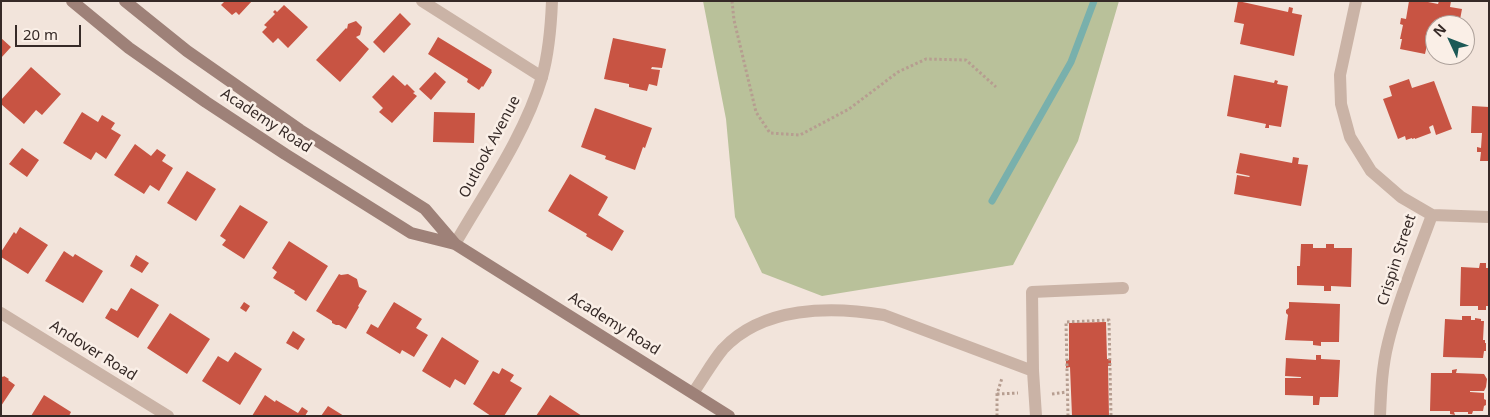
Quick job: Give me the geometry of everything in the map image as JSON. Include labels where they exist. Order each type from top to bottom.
[{"type":"main road","name":"Academy Road","points":[[72,1],[128,48],[206,102],[302,164],[411,233],[455,244]]},
{"type":"main road","name":"Academy Road","points":[[125,1],[187,51],[300,130],[425,209],[455,244],[729,416]]},
{"type":"street","points":[[422,1],[542,77]]},
{"type":"street","name":"Outlook Avenue","points":[[455,244],[515,142],[530,110],[542,77],[550,37],[552,1]]},
{"type":"street","name":"Crispin Street","points":[[1356,1],[1340,75],[1341,104],[1350,138],[1371,171],[1401,197],[1432,215],[1388,343],[1381,386],[1380,416]]},
{"type":"street","points":[[1432,215],[1489,217]]},
{"type":"street","points":[[1036,416],[1033,371],[1032,292],[1124,288]]},
{"type":"street","points":[[693,393],[723,349],[744,331],[769,318],[823,309],[858,310],[884,314],[1033,371]]},
{"type":"street","name":"Andover Road","points":[[1,313],[168,416]]},
{"type":"path","points":[[732,1],[734,20],[756,112],[770,133],[800,135],[849,109],[898,72],[926,60],[966,60],[996,87]]},
{"type":"path","points":[[1068,416],[1066,322],[1109,320],[1111,416]]},
{"type":"path","points":[[998,416],[997,394],[1003,375]]},
{"type":"path","points":[[1049,394],[1067,392]]},
{"type":"path","points":[[997,394],[1019,393]]},
{"type":"green space","points":[[703,1],[1119,1],[1078,141],[1013,265],[822,296],[762,273],[735,217],[726,119]]},
{"type":"building","points":[[225,1],[252,1],[239,15],[236,12],[232,15],[221,5]]},
{"type":"building","points":[[1238,1],[1288,12],[1289,7],[1293,8],[1292,13],[1302,15],[1294,56],[1240,44],[1244,24],[1234,22]]},
{"type":"building","points":[[1409,1],[1438,4],[1439,1],[1451,1],[1450,7],[1462,9],[1461,15],[1425,15],[1425,54],[1400,49],[1403,25],[1400,24],[1401,18],[1406,19]]},
{"type":"building","points":[[284,5],[308,27],[288,48],[278,38],[273,43],[262,32],[267,27],[264,25],[275,14],[273,12],[275,10],[277,12]]},
{"type":"building","points":[[400,13],[411,24],[384,53],[373,42]]},
{"type":"building","points":[[356,21],[362,27],[360,35],[356,37],[369,49],[340,82],[316,60],[347,29],[348,24]]},
{"type":"building","points":[[438,37],[492,70],[483,87],[479,90],[467,82],[468,79],[428,54]]},
{"type":"building","points":[[1,38],[11,47],[1,58]]},
{"type":"building","points":[[613,38],[666,49],[662,68],[652,67],[651,69],[660,70],[657,86],[649,84],[647,91],[629,87],[629,84],[604,79]]},
{"type":"building","points":[[31,67],[61,94],[42,115],[36,110],[24,124],[1,104],[1,100]]},
{"type":"building","points":[[435,72],[446,82],[431,100],[419,89]]},
{"type":"building","points":[[393,75],[405,86],[407,84],[417,96],[392,123],[379,112],[383,108],[372,97]]},
{"type":"building","points":[[1234,75],[1274,83],[1275,80],[1278,81],[1277,84],[1288,86],[1281,127],[1269,125],[1269,128],[1265,128],[1266,124],[1227,116]]},
{"type":"building","points":[[1409,79],[1412,88],[1434,81],[1452,129],[1436,135],[1433,125],[1429,127],[1431,133],[1415,139],[1406,140],[1405,136],[1398,139],[1383,99],[1392,96],[1389,86]]},
{"type":"building","points":[[1472,106],[1489,107],[1489,161],[1480,161],[1481,152],[1477,152],[1477,147],[1481,148],[1482,133],[1471,133]]},
{"type":"building","points":[[595,108],[652,128],[635,170],[605,159],[606,156],[581,147]]},
{"type":"building","points":[[82,112],[98,122],[102,115],[115,123],[111,129],[121,135],[106,159],[96,152],[91,160],[63,143]]},
{"type":"building","points":[[434,112],[475,113],[474,143],[433,142]]},
{"type":"building","points":[[135,144],[151,156],[157,149],[166,155],[162,161],[173,168],[159,191],[150,185],[144,194],[114,175]]},
{"type":"building","points":[[22,148],[39,160],[27,177],[9,164]]},
{"type":"building","points":[[1240,153],[1292,163],[1293,157],[1299,158],[1298,164],[1308,165],[1301,206],[1234,194],[1237,175],[1250,176],[1236,173]]},
{"type":"building","points":[[187,171],[216,189],[196,221],[167,203]]},
{"type":"building","points":[[570,174],[608,197],[598,215],[624,231],[612,251],[548,211]]},
{"type":"building","points":[[240,205],[268,222],[244,259],[222,245],[226,240],[220,236]]},
{"type":"building","points":[[20,227],[48,245],[28,274],[1,257],[1,252],[14,232],[16,234]]},
{"type":"building","points":[[289,241],[328,266],[306,301],[294,293],[295,291],[273,278],[277,272],[272,268]]},
{"type":"building","points":[[1301,244],[1313,244],[1313,248],[1326,248],[1326,244],[1334,244],[1334,248],[1352,248],[1351,287],[1331,286],[1331,291],[1324,291],[1324,286],[1297,285],[1297,266],[1300,266]]},
{"type":"building","points":[[64,251],[73,257],[75,254],[103,271],[83,303],[45,281]]},
{"type":"building","points":[[136,255],[149,263],[142,273],[130,266]]},
{"type":"building","points":[[1480,263],[1486,263],[1486,268],[1489,268],[1489,306],[1486,306],[1486,310],[1478,310],[1478,306],[1460,306],[1461,267],[1479,268]]},
{"type":"building","points":[[339,274],[348,274],[357,279],[359,287],[367,291],[346,329],[332,323],[332,321],[316,311]]},
{"type":"building","points":[[131,288],[159,305],[138,338],[105,318],[111,308],[117,311]]},
{"type":"building","points":[[244,302],[250,306],[246,312],[240,308]]},
{"type":"building","points":[[394,302],[422,319],[416,328],[428,335],[414,357],[402,350],[400,354],[366,333],[371,324],[378,328]]},
{"type":"building","points":[[1289,302],[1340,304],[1339,342],[1321,342],[1321,346],[1313,345],[1313,341],[1285,340],[1288,315],[1286,310],[1289,308]]},
{"type":"building","points":[[170,313],[210,339],[187,374],[147,348]]},
{"type":"building","points":[[1462,316],[1471,316],[1471,320],[1475,320],[1475,318],[1484,321],[1483,340],[1486,343],[1486,351],[1484,351],[1483,358],[1443,357],[1445,319],[1462,320]]},
{"type":"building","points":[[1106,322],[1107,359],[1111,359],[1111,366],[1108,366],[1109,416],[1072,416],[1070,367],[1066,368],[1066,360],[1069,360],[1069,323]]},
{"type":"building","points":[[293,331],[305,339],[298,350],[286,343]]},
{"type":"building","points":[[442,337],[479,361],[465,385],[455,379],[450,388],[422,371]]},
{"type":"building","points":[[235,352],[262,369],[240,405],[202,381],[218,356],[228,362]]},
{"type":"building","points":[[1316,355],[1321,355],[1321,359],[1340,360],[1338,397],[1320,397],[1319,405],[1313,405],[1313,396],[1285,395],[1285,378],[1301,378],[1285,376],[1286,358],[1316,360]]},
{"type":"building","points":[[502,368],[514,375],[510,381],[522,388],[504,416],[491,416],[473,404],[493,371],[499,374]]},
{"type":"building","points":[[1457,369],[1456,373],[1484,374],[1487,379],[1484,391],[1470,391],[1484,393],[1486,405],[1483,411],[1473,411],[1472,414],[1468,414],[1468,412],[1454,412],[1455,415],[1450,414],[1450,411],[1430,411],[1431,373],[1452,373],[1452,370]]},
{"type":"building","points":[[1,376],[9,379],[15,385],[1,406]]},
{"type":"building","points":[[44,395],[71,412],[69,416],[31,416]]},
{"type":"building","points":[[265,395],[298,413],[302,407],[308,411],[305,416],[252,416]]},
{"type":"building","points":[[550,395],[582,416],[536,416]]},
{"type":"building","points":[[328,406],[344,416],[321,416]]},
{"type":"waterway","points":[[992,201],[1071,62],[1094,1]]}]
